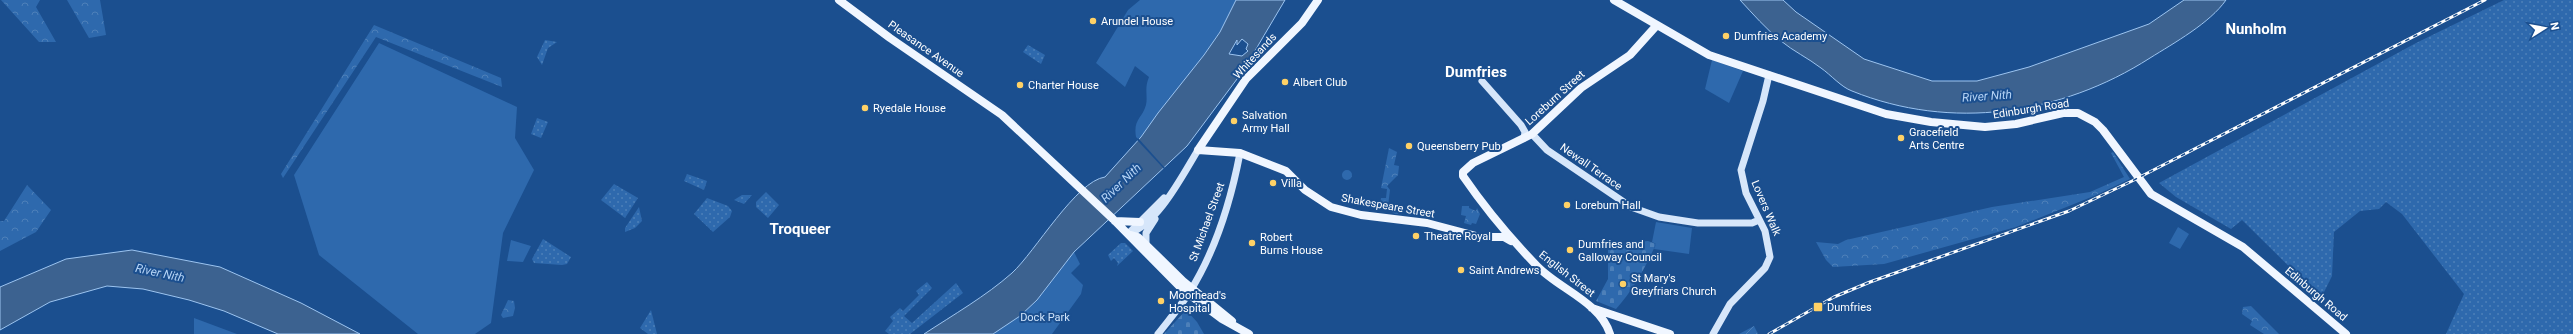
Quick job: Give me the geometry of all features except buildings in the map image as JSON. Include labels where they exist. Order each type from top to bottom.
[{"type":"main road","name":"Pleasance Avenue","points":[[839,0],[890,38],[1002,115],[1128,234]]},
{"type":"main road","name":"Whitesands","points":[[1198,150],[1246,79],[1302,23],[1318,0]]},
{"type":"main road","name":"Edinburgh Road","points":[[1614,0],[1697,49],[1886,114],[1931,122],[2001,126],[2063,113],[2078,113],[2095,122],[2103,130],[2144,186],[2165,204],[2243,247],[2346,334]]},
{"type":"main road","name":"Loreburn Street","points":[[1463,176],[1464,170],[1473,163],[1532,134],[1581,88],[1630,55],[1657,25]]},
{"type":"main road","points":[[1206,138],[1219,150]]},
{"type":"main road","name":"Shakespeare Street","points":[[1198,150],[1219,150],[1240,153],[1286,171],[1305,190],[1331,207],[1356,214],[1427,223],[1480,237],[1504,237],[1517,245]]},
{"type":"main road","name":"English Street","points":[[1463,176],[1498,222],[1538,268],[1591,307]]},
{"type":"main road","points":[[1114,220],[1140,222]]},
{"type":"main road","points":[[1498,222],[1501,232],[1498,237]]},
{"type":"main road","points":[[1128,234],[1163,272],[1190,291]]},
{"type":"main road","points":[[1128,234],[1138,237],[1146,244],[1190,291],[1222,319],[1239,327],[1249,334]]},
{"type":"main road","points":[[1591,307],[1670,334]]},
{"type":"main road","points":[[1591,307],[1610,332]]},
{"type":"main road","points":[[1610,332],[1613,319],[1621,316]]},
{"type":"street","name":"Lovers Walk","points":[[1713,334],[1730,304],[1765,268],[1770,257],[1768,240],[1746,193],[1741,170],[1764,101],[1769,75]]},
{"type":"street","points":[[1482,81],[1521,126],[1525,132],[1524,138]]},
{"type":"street","name":"Newall Terrace","points":[[1532,134],[1547,150],[1631,207],[1659,217],[1716,224],[1752,223],[1759,220]]},
{"type":"street","points":[[1146,244],[1146,233],[1198,150]]},
{"type":"street","name":"St Michael Street","points":[[1158,334],[1190,291],[1214,241],[1233,183],[1240,153]]},
{"type":"street","points":[[1128,234],[1172,191]]},
{"type":"street","points":[[1128,234],[1138,231],[1161,208]]},
{"type":"green space","points":[[1,0],[40,0],[36,7],[56,42],[39,42]]},
{"type":"green space","points":[[67,0],[100,0],[106,35],[89,38]]},
{"type":"green space","points":[[1140,0],[1236,0],[1222,29],[1204,55],[1139,140],[1136,137],[1135,131],[1137,123],[1146,105],[1149,77],[1135,66],[1125,87],[1096,63],[1128,10]]},
{"type":"green space","points":[[2504,0],[2573,0],[2573,334],[2446,334],[2464,294],[2402,214],[2386,202],[2379,209],[2360,211],[2334,232],[2332,276],[2321,298],[2242,220],[2231,229],[2176,197],[2159,183],[2416,43]]},
{"type":"green space","points":[[374,25],[501,78],[502,87],[376,37],[283,178],[281,174]]},
{"type":"green space","points":[[545,40],[557,42],[548,48],[542,65],[537,57]]},
{"type":"green space","points":[[379,43],[517,107],[515,138],[534,170],[503,233],[491,323],[475,334],[418,334],[319,255],[294,175]]},
{"type":"green space","points":[[1028,45],[1045,55],[1041,64],[1023,52]]},
{"type":"green space","points":[[1712,60],[1743,71],[1729,103],[1705,89]]},
{"type":"green space","points":[[537,118],[548,122],[541,138],[531,134]]},
{"type":"green space","points":[[1389,148],[1397,152],[1394,165],[1399,166],[1398,175],[1387,186],[1390,190],[1388,206],[1380,205],[1381,198],[1386,198],[1387,189],[1381,188]]},
{"type":"green space","points":[[2113,152],[2130,179],[2094,196],[2016,227],[1884,264],[1833,267],[1826,260],[1816,242],[1838,244],[1846,240],[1992,207],[2090,192],[2124,177],[2111,153]]},
{"type":"green space","points":[[1347,170],[1352,175],[1347,180],[1342,175]]},
{"type":"green space","points":[[687,174],[707,181],[704,190],[684,181]]},
{"type":"green space","points":[[614,184],[638,198],[625,218],[601,200]]},
{"type":"green space","points":[[27,185],[51,210],[36,232],[0,251],[0,221],[4,221]]},
{"type":"green space","points":[[766,192],[779,205],[768,218],[756,207],[756,202]]},
{"type":"green space","points":[[742,195],[752,195],[744,204],[734,200]]},
{"type":"green space","points":[[707,198],[728,206],[732,211],[730,217],[713,232],[694,214]]},
{"type":"green space","points":[[1394,204],[1398,204],[1401,209],[1398,214],[1394,214],[1391,211],[1391,207]]},
{"type":"green space","points":[[1462,206],[1469,206],[1469,208],[1476,211],[1477,208],[1480,214],[1476,224],[1472,223],[1471,225],[1464,223],[1466,216],[1461,215]]},
{"type":"green space","points":[[639,207],[642,221],[635,228],[625,232],[625,228]]},
{"type":"green space","points":[[1656,222],[1692,228],[1689,254],[1654,249],[1656,244],[1652,242]]},
{"type":"green space","points":[[2178,227],[2189,234],[2180,249],[2169,243]]},
{"type":"green space","points":[[543,239],[571,257],[567,264],[534,263],[532,259]]},
{"type":"green space","points":[[511,240],[531,246],[523,262],[507,261]]},
{"type":"green space","points":[[1648,241],[1656,244],[1652,253],[1634,286],[1616,309],[1596,301],[1608,279],[1608,244]]},
{"type":"green space","points":[[1121,243],[1125,243],[1133,251],[1117,266],[1118,263],[1114,258],[1111,261],[1108,255]]},
{"type":"green space","name":"Dock Park","points":[[1074,252],[1080,264],[1071,273],[1083,285],[1081,294],[1052,334],[993,334],[1037,300]]},
{"type":"green space","points":[[927,282],[932,288],[904,316],[912,323],[956,283],[963,293],[910,334],[889,334],[885,331],[893,321],[890,317],[900,308],[903,311],[919,295],[916,291]]},
{"type":"green space","points":[[508,300],[514,301],[515,308],[513,316],[503,318],[501,315]]},
{"type":"green space","points":[[2251,306],[2279,334],[2264,334],[2250,325],[2252,321],[2242,314],[2243,307]]},
{"type":"green space","points":[[651,310],[657,334],[648,334],[640,328]]},
{"type":"green space","points":[[1186,310],[1197,322],[1204,334],[1164,334]]},
{"type":"green space","points":[[194,318],[237,334],[194,334]]},
{"type":"green space","points":[[1754,326],[1758,334],[1739,334]]},
{"type":"water","name":"River Nith","points":[[1236,0],[1285,0],[1243,71],[1187,146],[1074,252],[1037,300],[1020,316],[993,334],[924,334],[980,297],[1012,273],[1081,191],[1094,181],[1105,177],[1141,137],[1220,32]],"holes":[[[1242,39],[1248,44],[1246,49],[1248,51],[1242,56],[1229,54],[1237,40],[1237,45]]]},
{"type":"water","name":"River Nith","points":[[1740,0],[1783,0],[1796,12],[1864,59],[1932,81],[1977,81],[2029,67],[2149,24],[2184,0],[2226,0],[2211,17],[2191,32],[2150,58],[2116,77],[2080,93],[2043,104],[2005,111],[1966,113],[1928,111],[1890,103],[1848,89],[1816,64],[1781,41]]},
{"type":"water","name":"River Nith","points":[[132,250],[220,267],[301,303],[360,334],[278,334],[224,311],[189,300],[143,289],[107,286],[50,302],[0,330],[0,287],[66,259]]},
{"type":"pier","points":[[1138,138],[1165,168],[1164,169],[1137,140]]},
{"type":"railway","points":[[1769,334],[1834,297],[1870,282],[2069,211],[2132,181],[2485,0]]},
{"type":"place","name":"Arundel House","points":[[1093,21]]},
{"type":"place","name":"Dumfries Academy","points":[[1726,36]]},
{"type":"place","name":"Albert Club","points":[[1285,82]]},
{"type":"place","name":"Charter House","points":[[1020,85]]},
{"type":"place","name":"Ryedale House","points":[[865,108]]},
{"type":"place","name":"Salvation Army Hall","points":[[1234,121]]},
{"type":"place","name":"Gracefield Arts Centre","points":[[1901,138]]},
{"type":"place","name":"Queensberry Pub","points":[[1409,146]]},
{"type":"place","name":"Villa","points":[[1273,183]]},
{"type":"place","name":"Loreburn Hall","points":[[1567,205]]},
{"type":"place","name":"Theatre Royal","points":[[1416,236]]},
{"type":"place","name":"Robert Burns House","points":[[1252,243]]},
{"type":"place","name":"Dumfries and Galloway Council","points":[[1570,250]]},
{"type":"place","name":"Saint Andrews","points":[[1461,270]]},
{"type":"place","name":"St Mary's Greyfriars Church","points":[[1623,284]]},
{"type":"place","name":"Moorhead's Hospital","points":[[1161,301]]},
{"type":"place","name":"Dumfries","points":[[1818,307]]},
{"type":"district","name":"Nunholm","points":[[2256,29]]},
{"type":"district","name":"Dumfries","points":[[1476,72]]},
{"type":"district","name":"Troqueer","points":[[800,229]]}]
